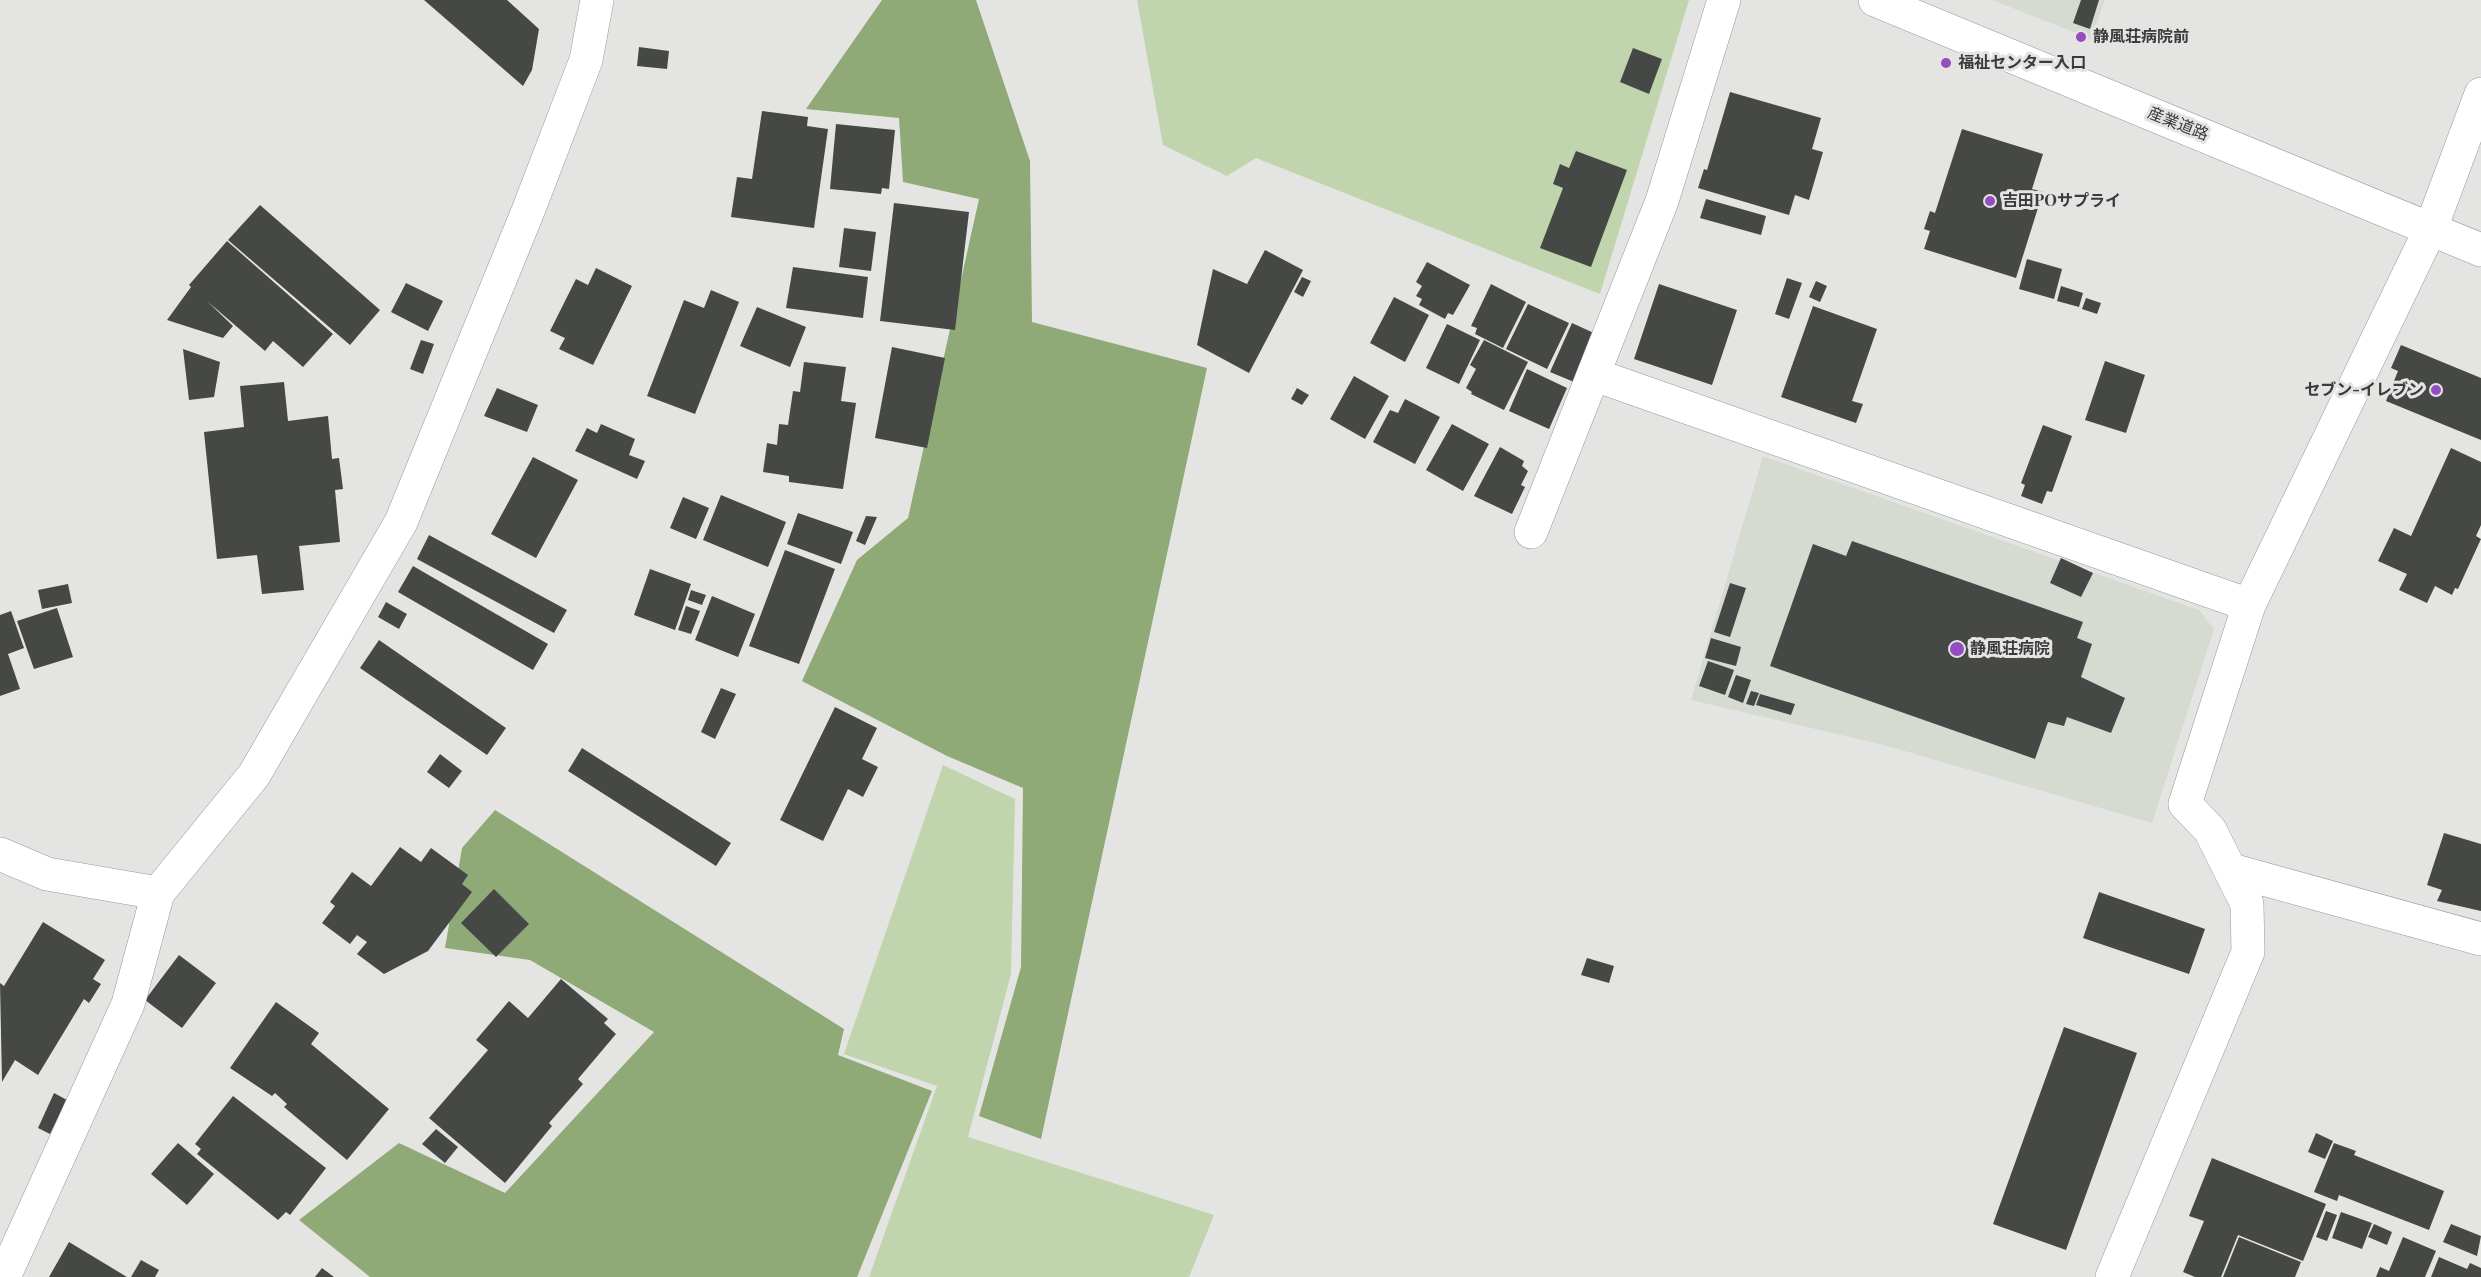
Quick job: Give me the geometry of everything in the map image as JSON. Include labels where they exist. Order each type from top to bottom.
[{"type":"street","points":[[4,1277],[128,1004],[158,893],[254,775],[400,522],[528,211],[586,60],[597,0]]},
{"type":"street","points":[[1531,532],[1662,201],[1724,0]]},
{"type":"street","name":"産業道路","points":[[1875,0],[2481,250]]},
{"type":"street","points":[[2112,1277],[2248,952],[2247,904],[2210,830],[2185,804],[2249,605],[2431,228],[2481,94]]},
{"type":"street","points":[[1595,375],[2249,605]]},
{"type":"street","points":[[0,854],[47,874],[158,893]]},
{"type":"street","points":[[2231,870],[2481,939]]},
{"type":"shaded area","points":[[1992,0],[2105,0],[2091,39]]},
{"type":"shaded area","name":"静風荘病院","points":[[1763,456],[2199,610],[2214,629],[2152,823],[1884,745],[1691,700]]},
{"type":"green space","points":[[882,0],[976,0],[1030,161],[1032,322],[1207,368],[1041,1139],[979,1116],[1021,967],[1023,788],[947,756],[802,681],[857,560],[908,518],[979,199],[903,182],[899,118],[806,109]]},
{"type":"green space","points":[[1137,0],[1689,0],[1600,294],[1256,158],[1227,176],[1163,145]]},
{"type":"green space","points":[[943,765],[1015,799],[1011,974],[968,1137],[1214,1215],[1189,1277],[869,1277],[937,1086],[844,1054]]},
{"type":"green space","points":[[495,810],[844,1029],[838,1055],[932,1091],[857,1277],[370,1277],[299,1220],[399,1143],[505,1193],[654,1032],[530,960],[445,948],[462,848]]},
{"type":"building","points":[[424,0],[507,0],[539,29],[532,70],[523,86]]},
{"type":"building","points":[[2081,0],[2099,0],[2090,29],[2073,23]]},
{"type":"building","points":[[639,47],[669,51],[667,69],[637,66]]},
{"type":"building","points":[[1633,48],[1662,59],[1649,94],[1620,82]]},
{"type":"building","points":[[1730,92],[1821,118],[1812,149],[1823,152],[1809,200],[1795,195],[1789,215],[1698,188],[1704,169],[1707,170]]},
{"type":"building","points":[[762,111],[808,117],[807,126],[828,129],[814,228],[731,217],[737,177],[752,179]]},
{"type":"building","points":[[836,124],[895,130],[889,189],[882,188],[881,194],[830,189]]},
{"type":"building","name":"吉田POサプライ","points":[[1962,129],[2043,154],[2032,189],[2043,192],[2016,278],[1924,249],[1930,231],[1924,229],[1930,211],[1935,213]]},
{"type":"building","points":[[1576,151],[1627,170],[1591,267],[1540,248],[1563,188],[1553,184],[1560,164],[1569,168]]},
{"type":"building","points":[[1706,199],[1766,216],[1761,235],[1700,218]]},
{"type":"building","points":[[894,203],[969,212],[955,330],[880,321]]},
{"type":"building","points":[[260,205],[380,310],[350,345],[228,240]]},
{"type":"building","points":[[844,228],[876,232],[871,271],[839,267]]},
{"type":"building","points":[[227,241],[333,334],[303,367],[273,341],[265,351],[207,301],[233,326],[223,338],[167,320],[191,287],[189,285]]},
{"type":"building","points":[[1265,250],[1303,270],[1249,373],[1197,345],[1213,269],[1247,284]]},
{"type":"building","points":[[2027,259],[2062,269],[2054,299],[2019,289]]},
{"type":"building","points":[[1427,262],[1470,285],[1453,315],[1448,313],[1445,319],[1419,305],[1422,299],[1416,296],[1422,286],[1416,282]]},
{"type":"building","points":[[793,267],[868,277],[863,318],[786,308]]},
{"type":"building","points":[[596,268],[632,286],[593,365],[559,349],[565,338],[550,331],[576,279],[588,285]]},
{"type":"building","points":[[1302,277],[1311,281],[1303,297],[1294,292]]},
{"type":"building","points":[[1787,278],[1802,283],[1789,319],[1775,314]]},
{"type":"building","points":[[1816,281],[1827,286],[1820,302],[1809,297]]},
{"type":"building","points":[[406,283],[443,301],[428,331],[391,312]]},
{"type":"building","points":[[1491,284],[1526,302],[1503,348],[1475,334],[1477,328],[1471,326]]},
{"type":"building","points":[[1659,284],[1737,310],[1712,385],[1634,359]]},
{"type":"building","points":[[2061,286],[2083,293],[2079,307],[2057,301]]},
{"type":"building","points":[[711,290],[739,302],[695,414],[647,396],[684,300],[704,308]]},
{"type":"building","points":[[1394,297],[1429,315],[1405,362],[1370,343]]},
{"type":"building","points":[[2086,298],[2101,303],[2097,314],[2082,309]]},
{"type":"building","points":[[1528,304],[1569,323],[1547,369],[1506,349]]},
{"type":"building","points":[[1813,306],[1877,329],[1852,401],[1863,404],[1856,423],[1781,397]]},
{"type":"building","points":[[757,307],[806,327],[790,367],[740,346]]},
{"type":"building","points":[[1572,323],[1596,334],[1574,382],[1550,372]]},
{"type":"building","points":[[1447,324],[1480,340],[1459,384],[1426,368]]},
{"type":"building","points":[[421,340],[434,344],[423,374],[410,369]]},
{"type":"building","points":[[1484,340],[1528,362],[1504,410],[1471,394],[1472,392],[1466,388],[1476,369],[1470,365]]},
{"type":"building","name":"セブン-イレブン","points":[[2401,345],[2481,378],[2481,440],[2386,401],[2398,371],[2391,368]]},
{"type":"building","points":[[892,347],[945,358],[927,448],[875,438]]},
{"type":"building","points":[[183,349],[220,362],[214,397],[189,400]]},
{"type":"building","points":[[2105,361],[2145,375],[2126,433],[2085,420]]},
{"type":"building","points":[[804,362],[846,367],[841,401],[856,403],[843,489],[789,482],[789,476],[763,472],[767,443],[777,445],[779,424],[788,425],[793,391],[800,392]]},
{"type":"building","points":[[1527,369],[1567,388],[1549,429],[1509,411]]},
{"type":"building","points":[[1354,376],[1389,396],[1365,439],[1330,419]]},
{"type":"building","points":[[284,382],[288,421],[328,416],[332,459],[339,458],[343,489],[335,490],[340,542],[299,546],[304,590],[262,594],[257,555],[217,559],[204,432],[244,427],[240,386]]},
{"type":"building","points":[[497,388],[538,405],[527,432],[484,416]]},
{"type":"building","points":[[1297,388],[1309,395],[1302,405],[1291,399]]},
{"type":"building","points":[[1405,399],[1440,417],[1415,464],[1373,442],[1390,410],[1398,413]]},
{"type":"building","points":[[601,424],[635,439],[629,455],[645,461],[637,479],[575,451],[587,428],[597,433]]},
{"type":"building","points":[[1452,424],[1489,444],[1463,491],[1426,470]]},
{"type":"building","points":[[2043,425],[2072,436],[2052,492],[2047,491],[2042,504],[2021,496],[2025,485],[2021,483]]},
{"type":"building","points":[[1500,447],[1524,461],[1522,466],[1528,471],[1521,485],[1525,487],[1512,514],[1474,496]]},
{"type":"building","points":[[2451,448],[2481,462],[2481,525],[2476,536],[2481,539],[2458,589],[2455,588],[2452,595],[2435,586],[2427,603],[2399,590],[2407,574],[2378,561],[2394,528],[2411,536]]},
{"type":"building","points":[[533,457],[578,480],[536,558],[491,534]]},
{"type":"building","points":[[721,495],[786,522],[768,567],[703,540]]},
{"type":"building","points":[[683,497],[709,508],[696,539],[670,528]]},
{"type":"building","points":[[798,513],[853,532],[841,564],[787,544]]},
{"type":"building","points":[[866,516],[877,517],[865,545],[856,541]]},
{"type":"building","points":[[429,535],[567,610],[554,633],[417,559]]},
{"type":"building","points":[[1852,541],[2083,622],[2077,638],[2092,644],[2081,677],[2125,698],[2111,733],[2067,717],[2064,726],[2048,722],[2035,759],[1770,666],[1813,544],[1846,556]]},
{"type":"building","points":[[785,550],[835,569],[799,664],[749,646]]},
{"type":"building","points":[[2061,558],[2093,573],[2081,597],[2050,583]]},
{"type":"building","points":[[413,566],[548,644],[533,670],[398,592]]},
{"type":"building","points":[[650,569],[691,584],[675,630],[634,615]]},
{"type":"building","points":[[1730,583],[1746,588],[1730,637],[1714,632]]},
{"type":"building","points":[[68,584],[72,603],[42,609],[38,590]]},
{"type":"building","points":[[691,590],[706,595],[702,605],[688,600]]},
{"type":"building","points":[[712,596],[755,614],[738,657],[695,640]]},
{"type":"building","points":[[386,602],[407,614],[399,629],[378,617]]},
{"type":"building","points":[[686,606],[700,611],[691,634],[678,630]]},
{"type":"building","points":[[57,608],[73,657],[34,669],[17,621]]},
{"type":"building","points":[[11,611],[24,648],[8,654],[20,689],[0,696],[0,615]]},
{"type":"building","points":[[1711,638],[1741,647],[1736,666],[1705,658]]},
{"type":"building","points":[[379,640],[506,728],[487,755],[360,668]]},
{"type":"building","points":[[1708,661],[1734,670],[1725,695],[1699,686]]},
{"type":"building","points":[[1736,675],[1751,680],[1743,703],[1728,697]]},
{"type":"building","points":[[721,688],[736,694],[715,739],[701,732]]},
{"type":"building","points":[[1751,691],[1759,693],[1754,706],[1746,704]]},
{"type":"building","points":[[1760,694],[1795,704],[1791,715],[1756,705]]},
{"type":"building","points":[[835,707],[877,728],[862,759],[878,767],[863,797],[848,789],[823,841],[780,820]]},
{"type":"building","points":[[582,748],[731,843],[716,866],[568,771]]},
{"type":"building","points":[[440,754],[462,771],[449,788],[427,772]]},
{"type":"building","points":[[2444,833],[2481,844],[2481,911],[2437,901],[2442,890],[2427,885]]},
{"type":"building","points":[[400,847],[421,862],[431,848],[468,875],[462,884],[472,892],[428,951],[384,974],[357,954],[367,942],[357,935],[350,944],[322,923],[335,906],[330,902],[352,872],[371,886]]},
{"type":"building","points":[[494,889],[529,924],[496,957],[461,923]]},
{"type":"building","points":[[2099,892],[2205,929],[2189,974],[2083,938]]},
{"type":"building","points":[[43,922],[105,960],[93,979],[101,984],[89,1003],[84,999],[38,1075],[15,1060],[2,1082],[0,983],[4,986]]},
{"type":"building","points":[[179,955],[216,983],[182,1028],[145,1000]]},
{"type":"building","points":[[1587,958],[1614,966],[1609,983],[1581,975]]},
{"type":"building","points":[[561,979],[608,1019],[604,1023],[616,1034],[578,1079],[583,1084],[549,1123],[552,1126],[505,1183],[429,1118],[488,1050],[476,1040],[509,1001],[528,1018]]},
{"type":"building","points":[[276,1002],[319,1033],[311,1044],[389,1109],[347,1160],[284,1107],[287,1104],[275,1093],[272,1096],[230,1068]]},
{"type":"building","points":[[2064,1027],[2137,1053],[2066,1250],[1993,1224]]},
{"type":"building","points":[[54,1093],[67,1100],[50,1134],[38,1128]]},
{"type":"building","points":[[233,1096],[326,1168],[290,1215],[286,1212],[278,1220],[197,1154],[201,1149],[195,1144]]},
{"type":"building","points":[[436,1129],[458,1147],[445,1163],[422,1144]]},
{"type":"building","points":[[2316,1133],[2333,1141],[2325,1159],[2308,1152]]},
{"type":"building","points":[[178,1143],[214,1174],[187,1205],[151,1174]]},
{"type":"building","points":[[2334,1143],[2356,1151],[2354,1155],[2444,1191],[2429,1230],[2339,1195],[2337,1201],[2314,1192]]},
{"type":"building","points":[[2212,1158],[2326,1204],[2303,1261],[2238,1235],[2221,1277],[2195,1277],[2183,1272],[2204,1221],[2189,1216]]},
{"type":"building","points":[[2326,1211],[2337,1215],[2327,1241],[2316,1237]]},
{"type":"building","points":[[2341,1212],[2372,1223],[2362,1249],[2332,1238]]},
{"type":"building","points":[[2374,1224],[2392,1232],[2387,1245],[2368,1237]]},
{"type":"building","points":[[2451,1224],[2481,1236],[2477,1256],[2443,1242]]},
{"type":"building","points":[[2239,1237],[2301,1262],[2295,1277],[2223,1277]]},
{"type":"building","points":[[2403,1237],[2436,1251],[2425,1277],[2376,1277],[2380,1267],[2389,1271]]},
{"type":"building","points":[[69,1242],[127,1277],[49,1277]]},
{"type":"building","points":[[2439,1257],[2467,1269],[2470,1263],[2481,1268],[2481,1277],[2431,1277]]},
{"type":"building","points":[[141,1260],[159,1270],[155,1277],[131,1277]]},
{"type":"building","points":[[322,1268],[334,1277],[315,1277]]},
{"type":"place","name":"静風荘病院前","points":[[2081,37]]},
{"type":"place","name":"福祉センター入口","points":[[1946,63]]},
{"type":"place","name":"吉田POサプライ","points":[[1990,201]]},
{"type":"place","name":"セブン-イレブン","points":[[2436,390]]},
{"type":"place","name":"静風荘病院","points":[[1957,649]]}]
